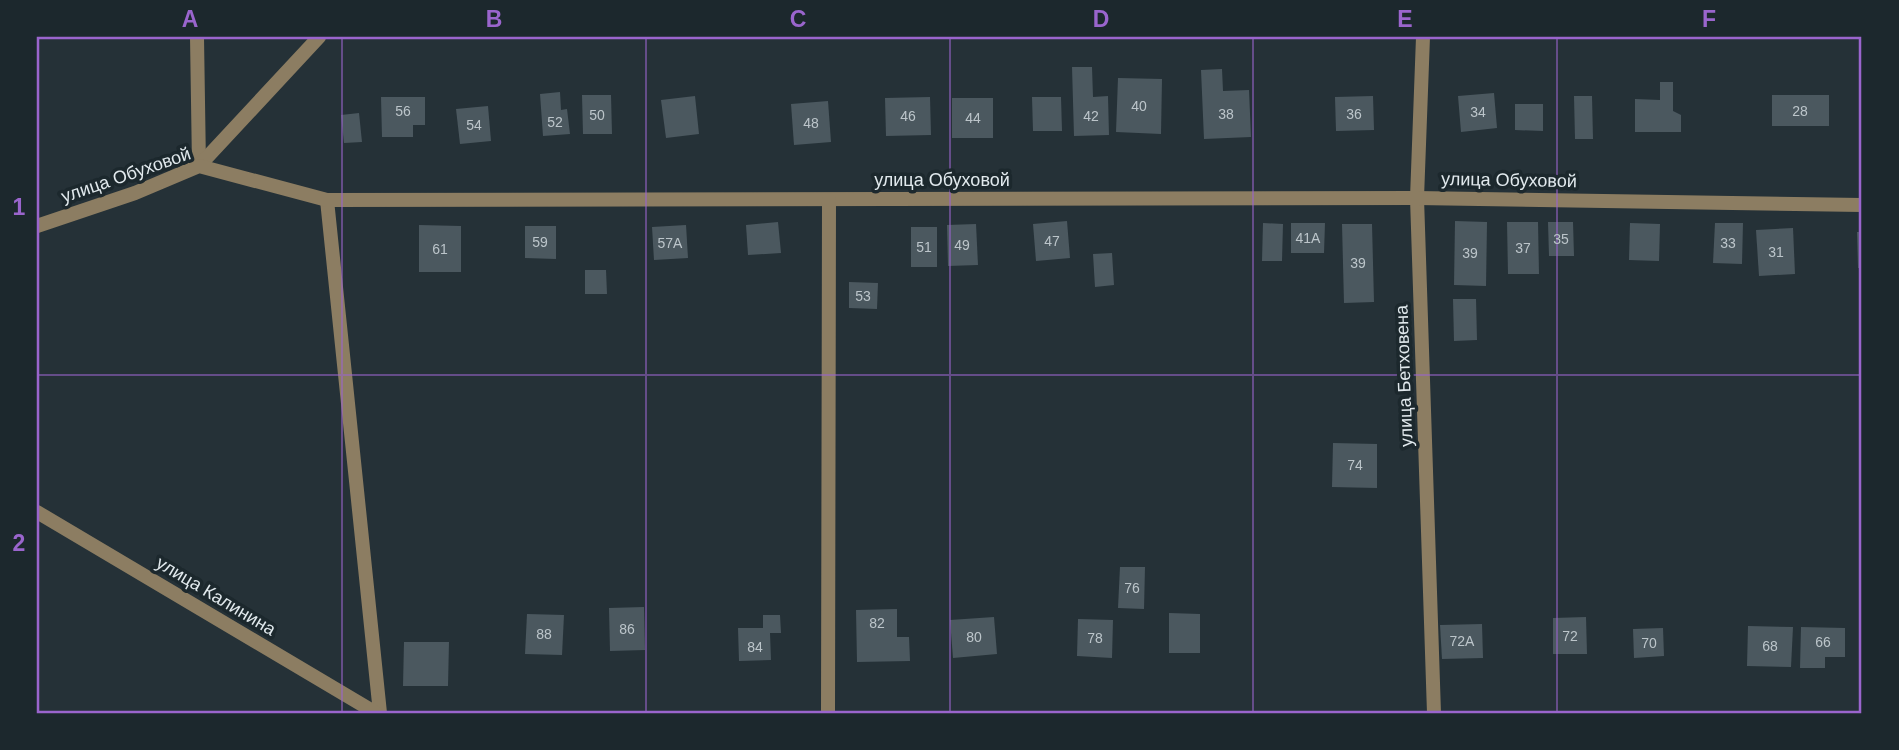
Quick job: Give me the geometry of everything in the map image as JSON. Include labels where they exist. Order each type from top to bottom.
[{"type":"street","points":[[197,37],[199,166]]},
{"type":"street","points":[[199,166],[319,37]]},
{"type":"street","name":"улица Бетховена","points":[[1423,37],[1417,198],[1434,713]]},
{"type":"street","name":"улица Обуховой","points":[[37,226],[135,193],[199,166],[327,200],[1417,198],[1862,205]]},
{"type":"street","points":[[327,200],[378,713]]},
{"type":"street","points":[[828,713],[829,200]]},
{"type":"street","name":"улица Калинина","points":[[37,512],[378,713]]},
{"type":"building","points":[[1072,67],[1092,67],[1093,97],[1108,96],[1109,135],[1074,136]]},
{"type":"building","points":[[1222,69],[1223,91],[1249,90],[1251,137],[1204,139],[1201,70]]},
{"type":"building","points":[[1118,78],[1162,79],[1161,134],[1116,132]]},
{"type":"building","points":[[1660,82],[1673,82],[1673,111],[1681,115],[1681,132],[1635,132],[1635,99],[1660,100]]},
{"type":"building","points":[[560,92],[561,110],[567,109],[570,134],[543,136],[540,94]]},
{"type":"building","points":[[1494,93],[1497,128],[1461,132],[1458,96]]},
{"type":"building","points":[[582,95],[611,95],[612,134],[583,134]]},
{"type":"building","points":[[1772,95],[1829,95],[1829,126],[1772,126]]},
{"type":"building","points":[[695,96],[699,134],[666,138],[661,100]]},
{"type":"building","points":[[1373,96],[1374,130],[1336,131],[1335,97]]},
{"type":"building","points":[[1574,96],[1592,96],[1593,139],[1575,139]]},
{"type":"building","points":[[381,97],[425,97],[425,125],[413,125],[413,137],[382,137]]},
{"type":"building","points":[[930,97],[931,135],[886,136],[885,98]]},
{"type":"building","points":[[1032,97],[1061,97],[1062,131],[1033,131]]},
{"type":"building","points":[[952,98],[993,98],[993,138],[952,138]]},
{"type":"building","points":[[828,101],[831,142],[794,145],[791,104]]},
{"type":"building","points":[[1515,104],[1543,104],[1543,131],[1515,130]]},
{"type":"building","points":[[488,106],[491,141],[460,144],[456,109]]},
{"type":"building","points":[[359,113],[362,142],[344,143],[341,115]]},
{"type":"building","points":[[1067,221],[1070,258],[1036,261],[1033,224]]},
{"type":"building","points":[[1455,221],[1487,222],[1486,286],[1454,285]]},
{"type":"building","points":[[778,222],[781,253],[748,255],[746,225]]},
{"type":"building","points":[[1507,222],[1538,222],[1539,274],[1508,274]]},
{"type":"building","points":[[1548,222],[1573,222],[1574,256],[1549,256]]},
{"type":"building","points":[[1263,223],[1283,224],[1282,261],[1262,261]]},
{"type":"building","points":[[1291,223],[1325,223],[1324,253],[1291,253]]},
{"type":"building","points":[[1630,223],[1660,224],[1659,261],[1629,260]]},
{"type":"building","points":[[1715,223],[1743,223],[1742,264],[1713,263]]},
{"type":"building","points":[[976,224],[978,265],[948,266],[947,225]]},
{"type":"building","points":[[1342,224],[1372,224],[1374,302],[1344,303]]},
{"type":"building","points":[[419,225],[461,226],[461,272],[419,272]]},
{"type":"building","points":[[686,225],[688,258],[654,260],[652,227]]},
{"type":"building","points":[[525,226],[556,226],[556,259],[525,258]]},
{"type":"building","points":[[911,227],[937,227],[937,267],[911,267]]},
{"type":"building","points":[[1793,228],[1795,274],[1759,276],[1756,230]]},
{"type":"building","points":[[1857,232],[1862,232],[1862,268],[1858,268]]},
{"type":"building","points":[[1112,253],[1114,285],[1095,287],[1093,254]]},
{"type":"building","points":[[585,270],[606,270],[607,294],[585,294]]},
{"type":"building","points":[[849,282],[878,283],[877,309],[849,308]]},
{"type":"building","points":[[1453,299],[1476,299],[1477,340],[1454,341]]},
{"type":"building","points":[[1333,443],[1377,444],[1377,488],[1332,487]]},
{"type":"building","points":[[1120,567],[1145,567],[1144,609],[1118,608]]},
{"type":"building","points":[[644,607],[645,650],[610,651],[609,608]]},
{"type":"building","points":[[897,609],[897,637],[909,637],[910,661],[857,662],[856,610]]},
{"type":"building","points":[[1169,613],[1200,614],[1200,653],[1169,653]]},
{"type":"building","points":[[527,614],[564,615],[562,655],[525,654]]},
{"type":"building","points":[[763,615],[780,615],[781,633],[770,633],[771,660],[739,661],[738,628],[763,628]]},
{"type":"building","points":[[994,617],[997,654],[953,658],[950,620]]},
{"type":"building","points":[[1586,617],[1587,654],[1553,654],[1553,618]]},
{"type":"building","points":[[1078,619],[1113,620],[1112,658],[1077,656]]},
{"type":"building","points":[[1482,624],[1483,658],[1442,659],[1440,625]]},
{"type":"building","points":[[1748,626],[1793,627],[1791,667],[1747,666]]},
{"type":"building","points":[[1801,627],[1845,628],[1845,657],[1825,657],[1825,668],[1800,668]]},
{"type":"building","points":[[1663,628],[1664,656],[1634,658],[1633,629]]},
{"type":"building","points":[[404,642],[449,642],[448,686],[403,686]]}]
